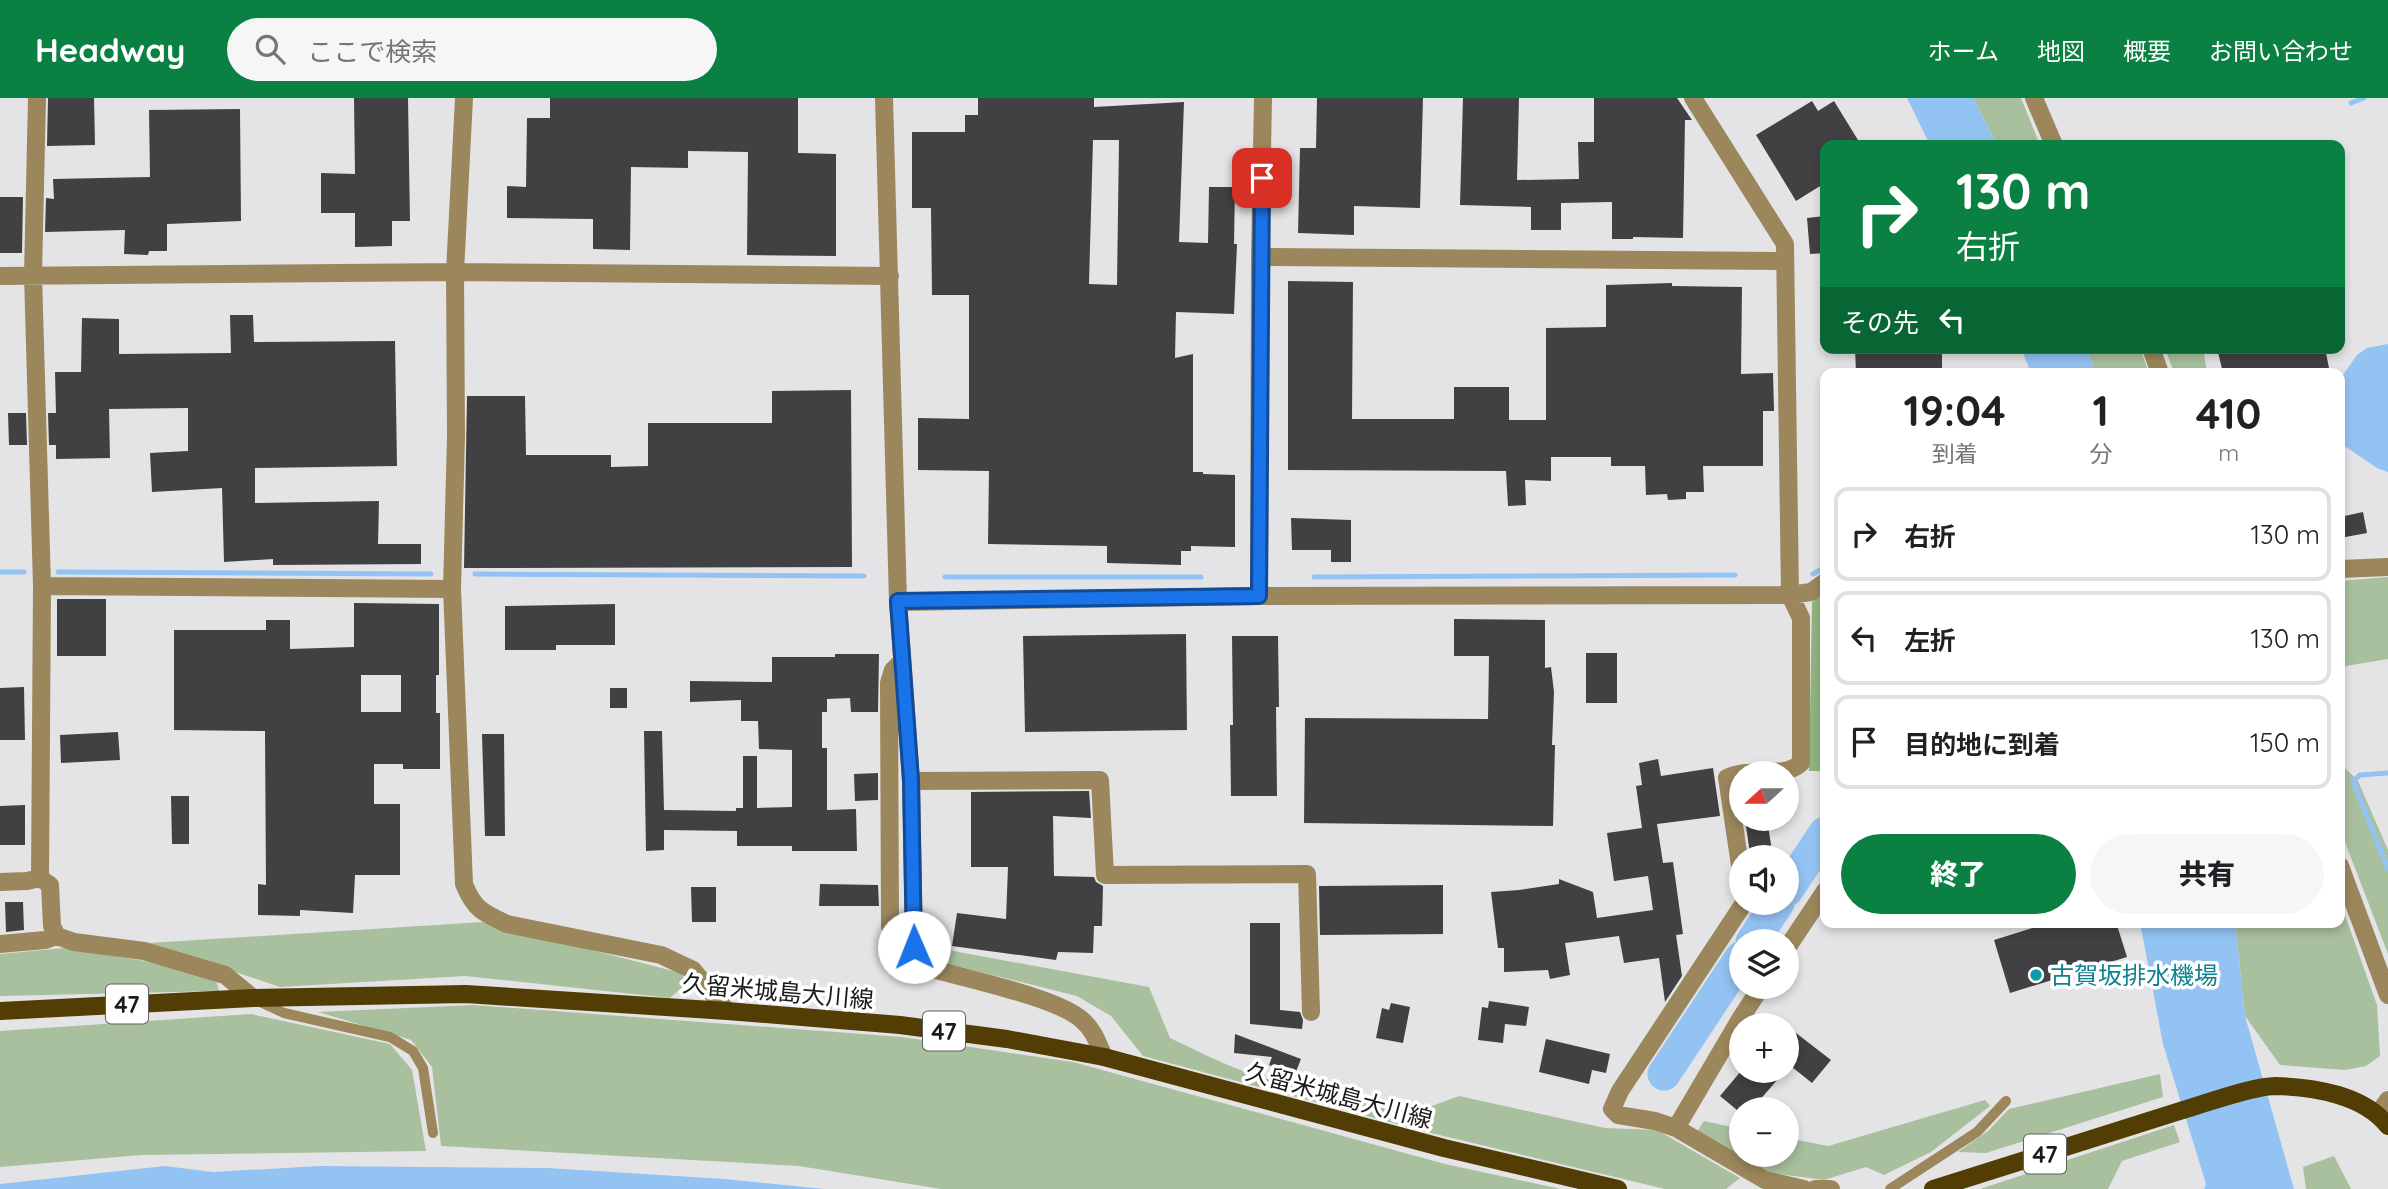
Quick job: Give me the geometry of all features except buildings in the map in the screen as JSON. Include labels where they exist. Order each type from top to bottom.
[{"type":"main road","name":"久留米城島大川線","points":[[0,1011],[253,998],[466,994],[900,1025],[1007,1039],[1104,1057],[1444,1148],[1618,1189]]},
{"type":"main road","name":"47","points":[[1933,1189],[2158,1118],[2274,1086],[2308,1089],[2346,1098],[2385,1114]]},
{"type":"street","points":[[37,98],[33,275],[42,586],[40,878]]},
{"type":"street","points":[[464,98],[455,272],[456,437],[452,589],[464,884],[470,900],[483,913],[507,924],[661,955],[693,970],[727,1011]]},
{"type":"street","points":[[884,98],[898,601],[911,780],[914,947],[921,961],[933,970],[1055,1004],[1082,1019],[1095,1036],[1104,1057]]},
{"type":"street","points":[[1259,596],[1263,98]]},
{"type":"street","points":[[1693,98],[1785,244],[1790,595],[1801,618],[1801,763],[1794,770],[1738,773],[1727,778],[1737,845]]},
{"type":"street","points":[[2034,98],[2052,140]]},
{"type":"street","points":[[1260,257],[1785,261]]},
{"type":"street","points":[[0,276],[455,272],[890,276]]},
{"type":"street","points":[[2345,569],[2388,567]]},
{"type":"street","points":[[42,586],[452,589]]},
{"type":"street","points":[[898,601],[1259,596],[1790,595],[1811,592],[1820,586]]},
{"type":"street","points":[[902,661],[893,670],[890,683],[890,926],[895,939],[903,945],[914,947]]},
{"type":"street","points":[[911,780],[1100,780],[1105,875],[1307,874],[1311,1012]]},
{"type":"street","points":[[0,882],[40,878],[50,885],[52,926],[57,936]]},
{"type":"street","points":[[2345,879],[2388,995]]},
{"type":"street","points":[[1799,930],[1820,898]]},
{"type":"street","points":[[1736,915],[1620,1091],[1612,1109],[1618,1115],[1656,1121],[1676,1128],[1765,1180],[1804,1189]]},
{"type":"street","points":[[0,944],[45,940],[57,936],[74,942],[144,951],[225,975],[253,998]]},
{"type":"street","points":[[1676,1128],[1753,999]]},
{"type":"street","points":[[1815,1189],[1831,1189]]},
{"type":"lane","points":[[253,998],[284,1013],[390,1037],[413,1051],[423,1068],[433,1133]]},
{"type":"lane","points":[[1889,1189],[1976,1132],[2006,1101]]},
{"type":"green space","points":[[1973,98],[2021,98],[2038,140],[1994,140]]},
{"type":"green space","points":[[2088,354],[2142,354],[2147,368],[2094,368]]},
{"type":"green space","points":[[2167,354],[2204,354],[2206,368],[2172,368]]},
{"type":"green space","points":[[2388,577],[2388,659],[2345,666],[2345,581]]},
{"type":"green space","points":[[1820,596],[1820,771],[1809,771],[1812,602]]},
{"type":"green space","points":[[2345,768],[2358,781],[2388,850],[2388,954],[2345,842]]},
{"type":"green space","points":[[2345,915],[2377,1005],[2380,1056],[2366,1066],[2345,1070],[2280,1065],[2245,1016],[2236,928],[2345,928]]},
{"type":"green space","points":[[483,922],[681,973],[687,983],[670,998],[465,976],[280,987],[149,943]]},
{"type":"green space","points":[[926,946],[1149,987],[1170,1038],[1261,1077],[1281,1082],[1314,1080],[1413,1113],[1459,1096],[1605,1128],[1657,1130],[1740,1178],[1726,1189],[1665,1189],[1423,1131],[1143,1056],[1111,1016],[1077,996],[936,961]]},
{"type":"green space","points":[[64,948],[145,961],[215,977],[219,991],[0,996],[0,954]]},
{"type":"green space","points":[[473,1005],[902,1037],[1073,1062],[1445,1164],[1561,1189],[941,1189],[799,1166],[441,1146],[432,1067],[411,1040],[318,1012]]},
{"type":"green space","points":[[251,1014],[390,1044],[412,1070],[426,1151],[141,1155],[0,1167],[0,1031]]},
{"type":"green space","points":[[2160,1074],[2163,1097],[1986,1153],[1958,1152],[1988,1131],[2009,1109]]},
{"type":"green space","points":[[1985,1100],[1990,1106],[1931,1152],[1884,1175],[1866,1167],[1824,1180],[1771,1173],[1760,1167],[1799,1167],[1799,1140],[1828,1146]]},
{"type":"green space","points":[[1704,1121],[1729,1126],[1729,1150],[1697,1132]]},
{"type":"green space","points":[[2174,1125],[2180,1142],[2122,1161],[2108,1189],[1980,1189]]},
{"type":"green space","points":[[2334,1156],[2351,1189],[2306,1189],[2303,1167]]},
{"type":"water","points":[[1907,98],[1973,98],[1994,140],[1928,140]]},
{"type":"water","points":[[2388,344],[2388,472],[2377,468],[2345,446],[2345,372],[2357,355],[2367,348]]},
{"type":"water","points":[[2023,354],[2088,354],[2094,368],[2029,368]]},
{"type":"water","points":[[2141,928],[2236,928],[2245,1016],[2294,1189],[2204,1189],[2206,1184],[2163,1044]]},
{"type":"water","points":[[165,1166],[213,1172],[320,1166],[548,1168],[725,1179],[825,1189],[0,1189],[0,1184]]},
{"type":"waterway","points":[[2351,103],[2364,98]]},
{"type":"waterway","points":[[1813,574],[1820,570]]},
{"type":"waterway","points":[[0,572],[24,572]]},
{"type":"waterway","points":[[58,572],[431,574]]},
{"type":"waterway","points":[[475,574],[864,576]]},
{"type":"waterway","points":[[1314,577],[1735,575]]},
{"type":"waterway","points":[[945,577],[1201,577]]},
{"type":"waterway","points":[[2388,773],[2360,775],[2353,781],[2388,869]]},
{"type":"waterway","points":[[1799,872],[1820,840]]},
{"type":"waterway","points":[[1761,929],[1770,915]]},
{"type":"waterway","points":[[1664,1074],[1729,976]]},
{"type":"place","name":"古賀坂排水機場","points":[[2036,975]]},
{"type":"route","points":[[914,947],[911,780],[898,601],[1259,596],[1262,178]]}]
